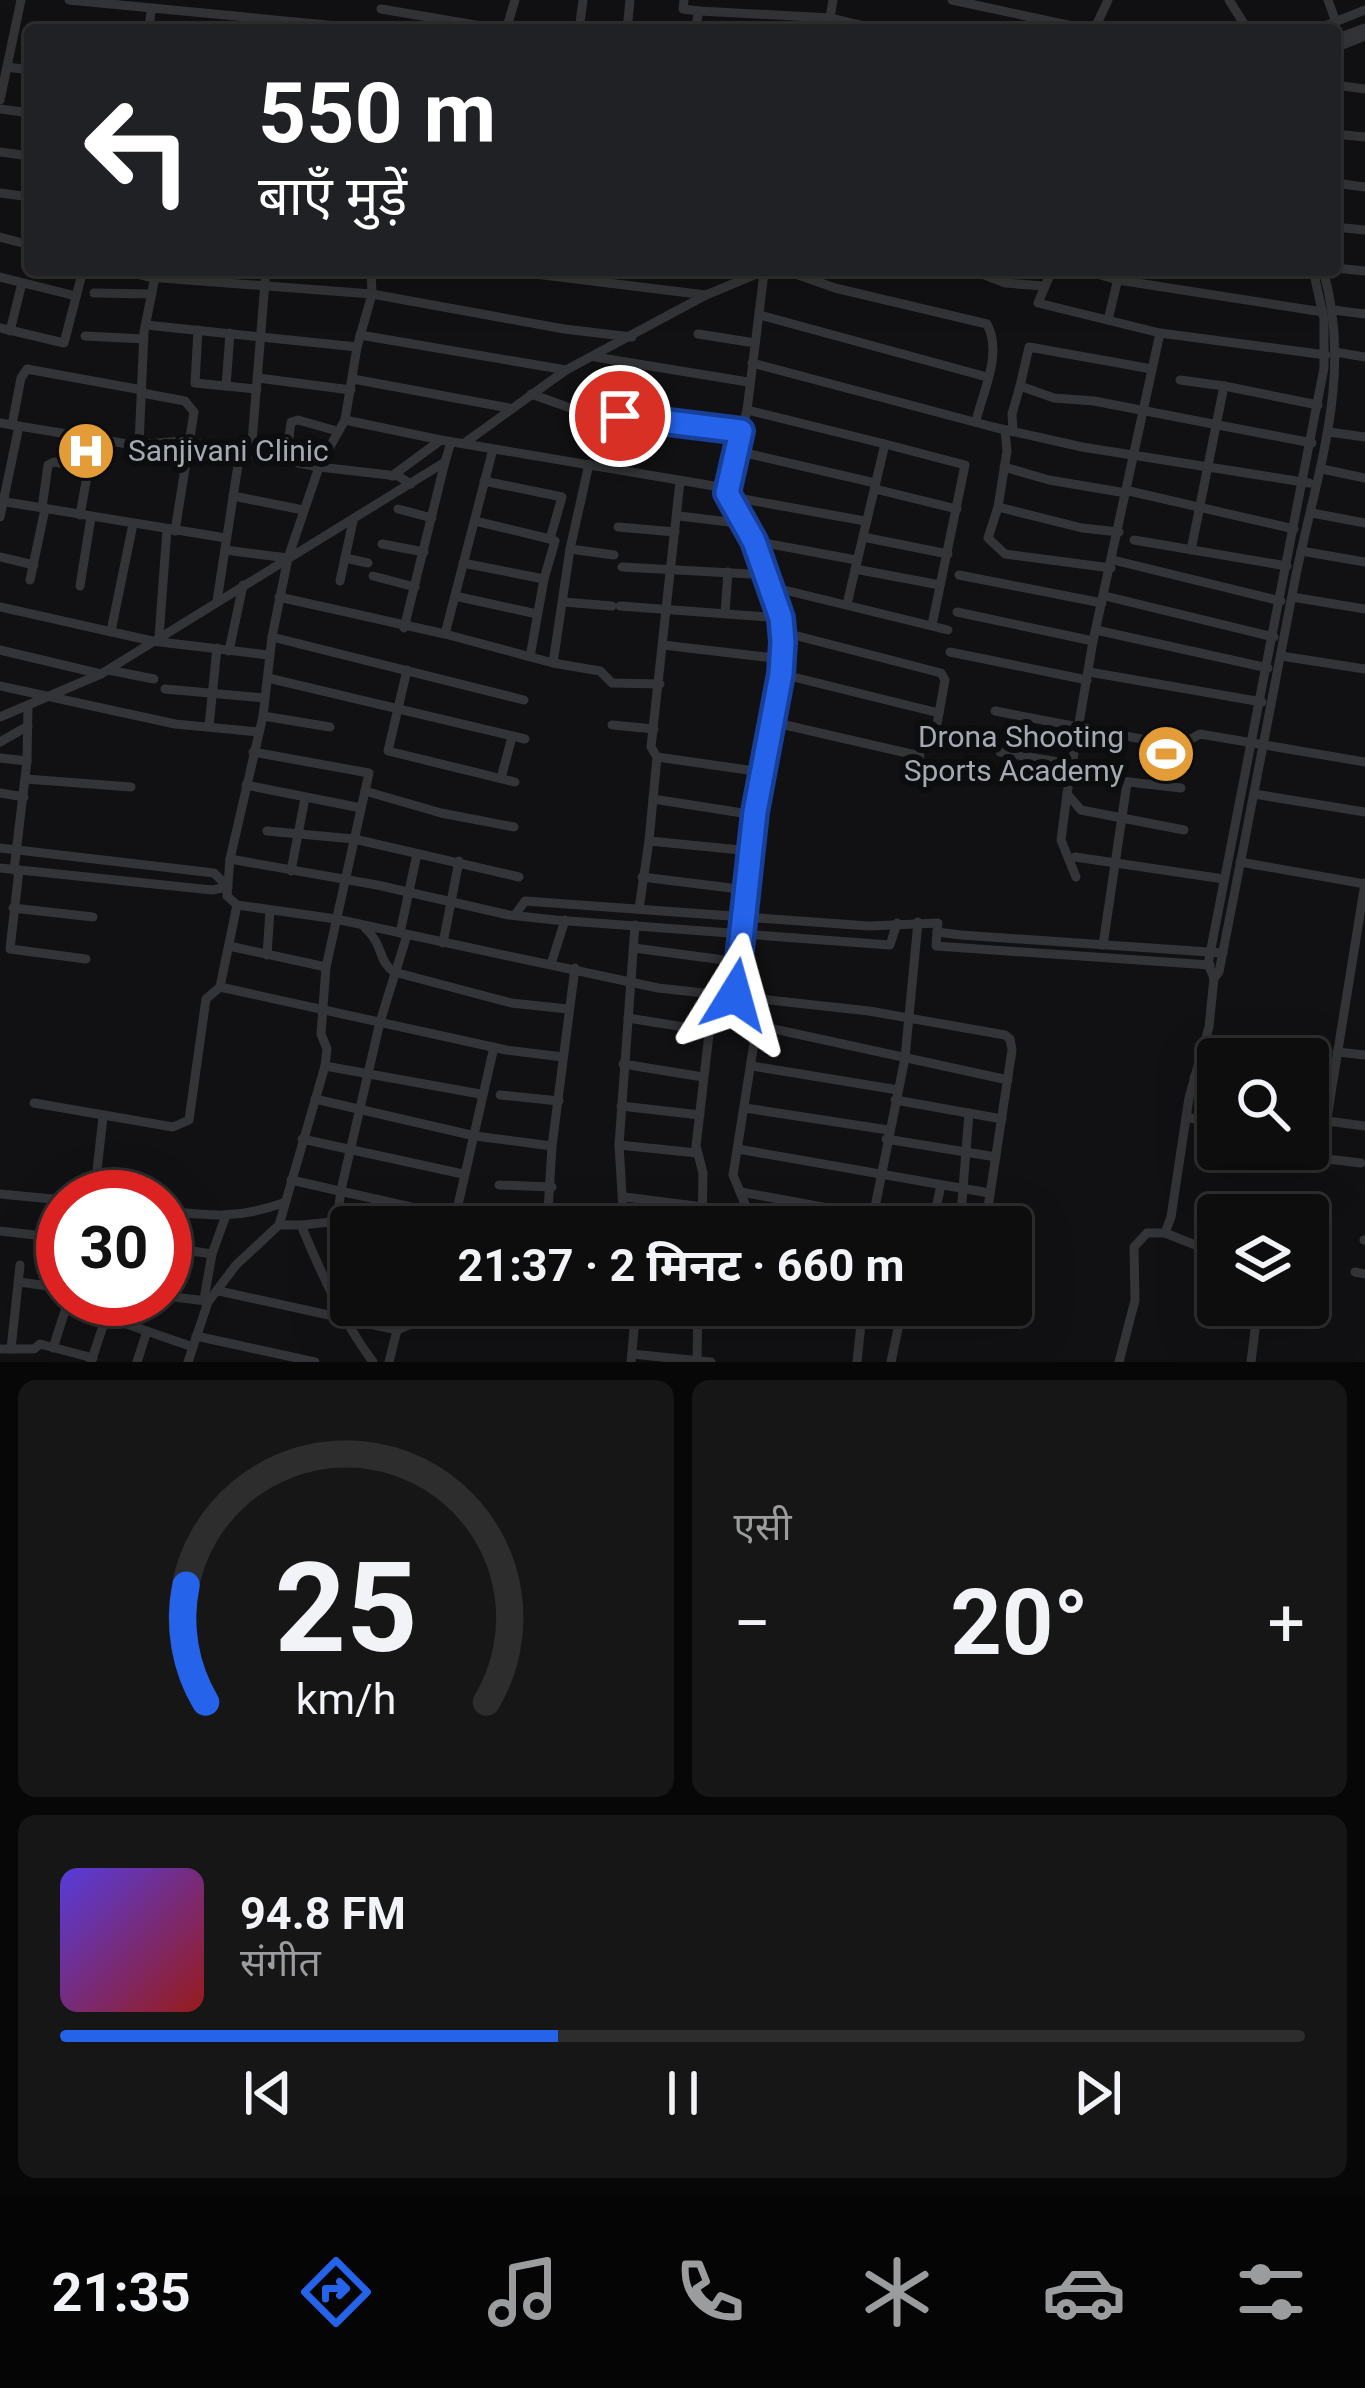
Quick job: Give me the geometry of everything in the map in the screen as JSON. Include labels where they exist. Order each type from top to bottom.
[{"type":"street","points":[[0,104],[21,0]]},
{"type":"street","points":[[69,0],[307,24]]},
{"type":"street","points":[[684,0],[683,9],[829,24],[833,0]]},
{"type":"street","points":[[952,0],[1064,24]]},
{"type":"street","points":[[1216,0],[1233,1]]},
{"type":"street","points":[[1328,0],[1336,22]]},
{"type":"street","points":[[382,4],[477,24]]},
{"type":"street","points":[[1331,24],[1365,10]]},
{"type":"street","points":[[150,24],[151,11]]},
{"type":"street","points":[[696,24],[699,11]]},
{"type":"street","points":[[16,30],[24,31]]},
{"type":"street","points":[[7,67],[24,69]]},
{"type":"street","points":[[22,283],[5,329],[64,343],[81,276]]},
{"type":"street","points":[[150,276],[372,293],[632,337]]},
{"type":"street","points":[[217,601],[257,383],[266,276]]},
{"type":"street","points":[[371,276],[372,293],[358,341],[346,419],[319,467],[288,558],[227,896],[237,905],[336,919],[631,983],[869,1011],[1005,1035],[1012,1043],[987,1206]]},
{"type":"street","points":[[607,276],[706,295]]},
{"type":"street","points":[[466,442],[566,370],[706,295],[755,276]]},
{"type":"street","points":[[729,495],[747,410],[765,276]]},
{"type":"street","points":[[803,276],[987,324],[994,337],[976,422]]},
{"type":"street","points":[[987,276],[1005,283],[1043,286]]},
{"type":"street","points":[[1049,276],[1039,303],[1160,333],[1365,357]]},
{"type":"street","points":[[1108,320],[1119,276]]},
{"type":"street","points":[[1125,276],[1365,314]]},
{"type":"street","points":[[1314,276],[1328,311]]},
{"type":"street","points":[[1208,964],[1218,951],[1240,862],[1254,794],[1262,702],[1274,637],[1312,513],[1329,431],[1330,354],[1324,276]]},
{"type":"street","points":[[0,277],[76,296]]},
{"type":"street","points":[[140,444],[144,339],[155,277]]},
{"type":"street","points":[[94,292],[152,294]]},
{"type":"street","points":[[760,316],[987,376]]},
{"type":"street","points":[[146,326],[358,341],[566,370]]},
{"type":"street","points":[[198,330],[195,383],[352,384],[509,408]]},
{"type":"street","points":[[226,386],[230,333]]},
{"type":"street","points":[[1076,877],[1061,841],[1070,769],[1160,333]]},
{"type":"street","points":[[698,334],[755,343]]},
{"type":"street","points":[[85,336],[144,339]]},
{"type":"street","points":[[1152,369],[1029,347],[988,538],[1005,554],[1112,564],[1286,599],[1365,609]]},
{"type":"street","points":[[1166,1233],[1194,1077],[1207,1041],[1224,879],[1281,656],[1294,529],[1330,354]]},
{"type":"street","points":[[595,357],[748,382]]},
{"type":"street","points":[[752,363],[1009,431],[1318,484]]},
{"type":"street","points":[[0,517],[10,424],[27,369],[190,403],[194,412],[191,442],[171,530],[156,639]]},
{"type":"street","points":[[1180,380],[1318,405]]},
{"type":"street","points":[[1020,386],[1054,398],[1312,443]]},
{"type":"street","points":[[1191,550],[1224,386]]},
{"type":"street","points":[[531,394],[577,410],[741,431]]},
{"type":"street","points":[[747,410],[965,465],[932,625]]},
{"type":"street","points":[[346,419],[446,441],[720,487],[754,541],[781,618],[781,674],[755,815],[735,995],[712,1014],[706,1031],[710,1039],[698,1154],[703,1206]]},
{"type":"street","points":[[286,461],[291,422],[337,431]]},
{"type":"street","points":[[10,424],[140,444],[191,442],[392,476],[411,484]]},
{"type":"street","points":[[1329,431],[1365,437]]},
{"type":"street","points":[[404,628],[445,462],[446,441]]},
{"type":"street","points":[[392,476],[446,441]]},
{"type":"street","points":[[847,604],[886,444]]},
{"type":"street","points":[[445,634],[493,449]]},
{"type":"street","points":[[736,451],[958,509]]},
{"type":"street","points":[[30,580],[48,465],[54,462],[85,467],[88,472],[80,586]]},
{"type":"street","points":[[0,717],[105,672],[445,462]]},
{"type":"street","points":[[553,662],[589,464]]},
{"type":"street","points":[[1004,466],[1049,480],[1294,529]]},
{"type":"street","points":[[1322,469],[1365,478]]},
{"type":"street","points":[[484,481],[562,497],[550,539]]},
{"type":"street","points":[[639,909],[680,481]]},
{"type":"street","points":[[729,495],[866,521]]},
{"type":"street","points":[[233,496],[303,511]]},
{"type":"street","points":[[2,501],[171,530],[288,558]]},
{"type":"street","points":[[998,507],[1119,532]]},
{"type":"street","points":[[398,509],[432,518]]},
{"type":"street","points":[[1312,513],[1365,523]]},
{"type":"street","points":[[679,516],[746,524]]},
{"type":"street","points":[[340,580],[353,521]]},
{"type":"street","points":[[475,521],[555,541],[530,657]]},
{"type":"street","points":[[111,631],[133,524]]},
{"type":"street","points":[[618,527],[675,532]]},
{"type":"street","points":[[862,537],[948,554]]},
{"type":"street","points":[[1134,540],[1288,566]]},
{"type":"street","points":[[754,541],[940,585]]},
{"type":"street","points":[[382,544],[424,552]]},
{"type":"street","points":[[570,549],[614,556]]},
{"type":"street","points":[[1301,551],[1365,562]]},
{"type":"street","points":[[0,557],[34,565]]},
{"type":"street","points":[[345,558],[368,563]]},
{"type":"street","points":[[463,563],[544,579]]},
{"type":"street","points":[[622,567],[767,575]]},
{"type":"street","points":[[725,613],[728,572]]},
{"type":"street","points":[[959,575],[1103,599],[1274,637]]},
{"type":"street","points":[[373,577],[415,587]]},
{"type":"street","points":[[209,726],[223,650],[243,585]]},
{"type":"street","points":[[772,587],[948,630]]},
{"type":"street","points":[[455,596],[537,614]]},
{"type":"street","points":[[279,597],[600,671],[607,682],[660,684]]},
{"type":"street","points":[[564,602],[781,618]]},
{"type":"street","points":[[0,607],[111,631],[269,655]]},
{"type":"street","points":[[957,612],[1268,668]]},
{"type":"street","points":[[782,632],[935,670],[945,680],[935,736]]},
{"type":"street","points":[[272,637],[524,700]]},
{"type":"street","points":[[663,645],[782,659]]},
{"type":"street","points":[[0,650],[154,680]]},
{"type":"street","points":[[950,652],[1262,702]]},
{"type":"street","points":[[1281,656],[1365,669]]},
{"type":"street","points":[[407,670],[388,751],[515,782]]},
{"type":"street","points":[[781,674],[940,713]]},
{"type":"street","points":[[268,678],[525,740]]},
{"type":"street","points":[[0,686],[176,724],[258,732]]},
{"type":"street","points":[[165,688],[264,698]]},
{"type":"street","points":[[28,705],[10,949],[86,959]]},
{"type":"street","points":[[994,711],[1178,746],[1197,734],[1365,762]]},
{"type":"street","points":[[263,716],[330,727]]},
{"type":"street","points":[[772,722],[920,756]]},
{"type":"street","points":[[612,725],[654,728]]},
{"type":"street","points":[[0,742],[28,726]]},
{"type":"street","points":[[501,778],[512,737]]},
{"type":"street","points":[[192,1299],[206,1301],[219,1291],[236,1265],[279,1225],[326,1066],[327,1049],[321,1034],[326,967],[369,773],[253,752]]},
{"type":"street","points":[[1000,752],[1127,783],[1180,788]]},
{"type":"street","points":[[657,757],[762,772]]},
{"type":"street","points":[[0,758],[27,761]]},
{"type":"street","points":[[26,779],[131,787]]},
{"type":"street","points":[[1103,945],[1127,783]]},
{"type":"street","points":[[246,785],[361,808]]},
{"type":"street","points":[[365,791],[514,827]]},
{"type":"street","points":[[0,793],[24,797]]},
{"type":"street","points":[[1067,794],[1081,810],[1184,830]]},
{"type":"street","points":[[1254,794],[1365,812]]},
{"type":"street","points":[[290,871],[305,798]]},
{"type":"street","points":[[653,799],[755,815]]},
{"type":"street","points":[[267,831],[354,839],[519,877]]},
{"type":"street","points":[[649,841],[751,851]]},
{"type":"street","points":[[0,848],[214,873],[228,887]]},
{"type":"street","points":[[338,1206],[403,934],[417,854]]},
{"type":"street","points":[[1075,856],[1224,879]]},
{"type":"street","points":[[230,860],[515,915],[565,920],[890,945],[897,923]]},
{"type":"street","points":[[443,943],[459,861]]},
{"type":"street","points":[[1240,862],[1365,884],[1329,1113]]},
{"type":"street","points":[[0,868],[212,890],[228,887]]},
{"type":"street","points":[[642,877],[747,890]]},
{"type":"street","points":[[515,915],[525,901],[868,926],[938,923],[936,946],[1208,964],[1217,973]]},
{"type":"street","points":[[34,1103],[173,1127],[188,1120],[206,999],[220,987],[237,905]]},
{"type":"street","points":[[13,908],[93,917]]},
{"type":"street","points":[[268,955],[270,910]]},
{"type":"street","points":[[551,964],[565,920]]},
{"type":"street","points":[[874,1206],[905,1058],[918,922]]},
{"type":"street","points":[[362,925],[379,941],[384,964],[394,972],[511,1004],[568,1010]]},
{"type":"street","points":[[625,1206],[619,1145],[635,925]]},
{"type":"street","points":[[937,932],[1218,951]]},
{"type":"street","points":[[229,946],[326,967]]},
{"type":"street","points":[[634,948],[739,962]]},
{"type":"street","points":[[550,1206],[552,1146],[575,968]]},
{"type":"street","points":[[1351,976],[1365,978]]},
{"type":"street","points":[[220,987],[494,1047],[563,1057]]},
{"type":"street","points":[[1349,992],[1365,995]]},
{"type":"street","points":[[743,1206],[742,1192],[734,1182],[761,999]]},
{"type":"street","points":[[628,1018],[706,1031]]},
{"type":"street","points":[[760,1026],[1008,1080]]},
{"type":"street","points":[[457,1206],[494,1047]]},
{"type":"street","points":[[1337,1052],[1365,1054]]},
{"type":"street","points":[[623,1064],[703,1077]]},
{"type":"street","points":[[326,1066],[481,1094]]},
{"type":"street","points":[[752,1066],[1002,1119]]},
{"type":"street","points":[[500,1095],[559,1101]]},
{"type":"street","points":[[315,1099],[475,1136],[552,1146]]},
{"type":"street","points":[[621,1106],[700,1114]]},
{"type":"street","points":[[745,1108],[995,1157]]},
{"type":"street","points":[[961,1206],[969,1113]]},
{"type":"street","points":[[97,1170],[103,1117]]},
{"type":"street","points":[[1186,1117],[1197,1119]]},
{"type":"street","points":[[1329,1121],[1365,1126]]},
{"type":"street","points":[[302,1138],[463,1174]]},
{"type":"street","points":[[619,1145],[698,1154]]},
{"type":"street","points":[[738,1149],[989,1193]]},
{"type":"street","points":[[1329,1159],[1361,1163]]},
{"type":"street","points":[[291,1180],[397,1206]]},
{"type":"street","points":[[499,1185],[552,1187]]},
{"type":"street","points":[[936,1206],[940,1185]]},
{"type":"street","points":[[742,1192],[808,1206]]},
{"type":"street","points":[[0,1193],[36,1197]]},
{"type":"street","points":[[625,1197],[695,1206]]},
{"type":"street","points":[[192,1214],[225,1218],[284,1203]]},
{"type":"street","points":[[188,1362],[206,1301],[212,1254],[225,1218]]},
{"type":"street","points":[[279,1225],[330,1223]]},
{"type":"street","points":[[301,1225],[330,1285]]},
{"type":"street","points":[[0,1231],[36,1235]]},
{"type":"street","points":[[1119,1362],[1135,1300],[1134,1247],[1147,1232],[1166,1233],[1197,1246]]},
{"type":"street","points":[[192,1251],[212,1254]]},
{"type":"street","points":[[20,1265],[6,1349],[34,1349],[40,1344],[92,1360],[103,1326]]},
{"type":"street","points":[[19,1282],[36,1285]]},
{"type":"street","points":[[219,1291],[330,1313]]},
{"type":"street","points":[[0,1310],[15,1312]]},
{"type":"street","points":[[53,1348],[60,1326]]},
{"type":"street","points":[[132,1326],[312,1362]]},
{"type":"street","points":[[349,1326],[373,1362]]},
{"type":"street","points":[[382,1326],[397,1330],[406,1326]]},
{"type":"street","points":[[634,1326],[631,1358],[709,1362]]},
{"type":"street","points":[[697,1360],[698,1326]]},
{"type":"street","points":[[857,1362],[861,1326]]},
{"type":"street","points":[[891,1362],[899,1326]]},
{"type":"street","points":[[1250,1362],[1255,1326]]},
{"type":"street","points":[[388,1362],[397,1330]]},
{"type":"street","points":[[137,1362],[147,1331]]},
{"type":"street","points":[[33,1362],[34,1349]]},
{"type":"place","name":"Sanjivani Clinic","points":[[86,451]]},
{"type":"place","name":"Drona Shooting Sports Academy","points":[[1166,754]]},
{"type":"route","points":[[620,416],[741,431],[727,493],[753,537],[781,618],[781,674],[755,812],[735,995]]}]
